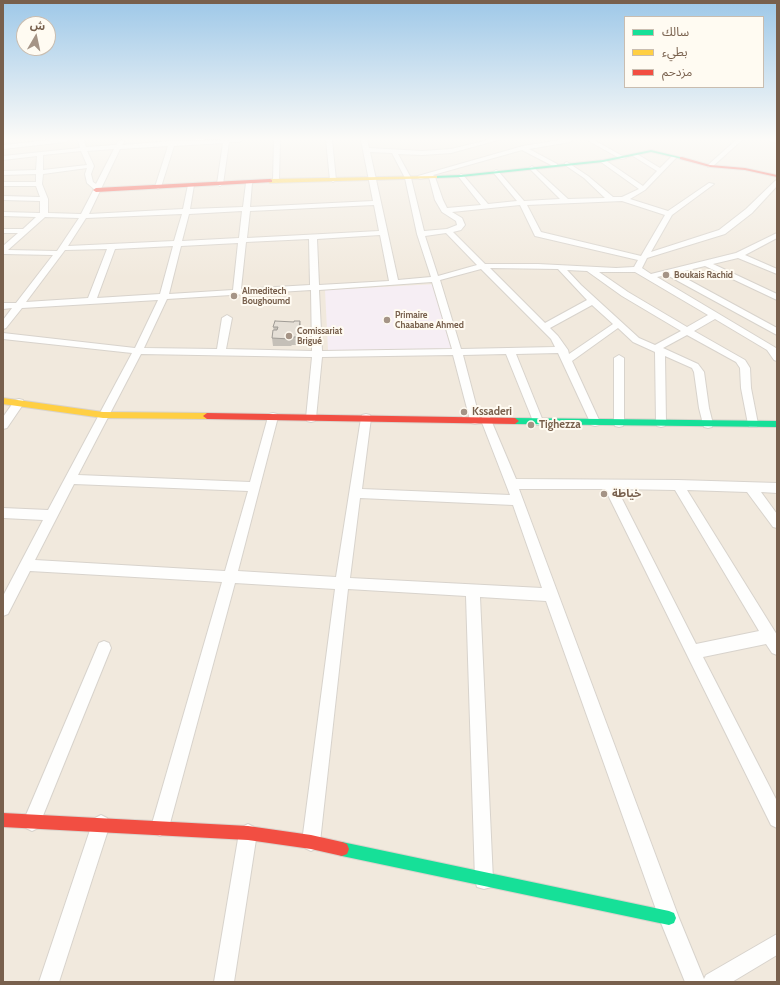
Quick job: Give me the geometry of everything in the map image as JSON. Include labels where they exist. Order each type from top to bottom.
[{"type":"street","points":[[3,251],[44,214],[44,198],[40,186]]},
{"type":"street","points":[[3,610],[8,590],[26,565],[103,415],[138,351],[164,295],[186,212],[191,186],[97,189],[93,186]]},
{"type":"street","points":[[3,326],[61,250],[84,216],[99,186]]},
{"type":"street","points":[[237,291],[249,186]]},
{"type":"street","points":[[375,186],[394,283]]},
{"type":"street","points":[[410,186],[422,234],[457,352],[480,420],[512,484],[669,918],[695,982]]},
{"type":"street","points":[[422,234],[448,231],[458,228],[461,225],[459,220],[445,210],[439,200],[435,186]]},
{"type":"street","points":[[469,186],[486,206]]},
{"type":"street","points":[[508,186],[522,203],[538,234],[645,257],[722,232],[749,211],[773,186]]},
{"type":"street","points":[[550,186],[567,202]]},
{"type":"street","points":[[596,186],[611,199]]},
{"type":"street","points":[[639,186],[643,189]]},
{"type":"street","points":[[623,199],[636,194],[646,186]]},
{"type":"street","points":[[637,269],[669,214],[708,186]]},
{"type":"street","points":[[3,198],[44,198]]},
{"type":"street","points":[[445,210],[522,203],[623,199],[669,214]]},
{"type":"street","points":[[3,214],[84,216],[378,203]]},
{"type":"street","points":[[3,231],[24,231]]},
{"type":"street","points":[[448,231],[555,338],[567,360],[595,422]]},
{"type":"street","points":[[3,251],[61,250],[383,232]]},
{"type":"street","points":[[649,277],[739,255],[777,235]]},
{"type":"street","points":[[311,418],[317,354],[316,287],[313,236]]},
{"type":"street","points":[[92,300],[112,247]]},
{"type":"street","points":[[739,255],[777,272]]},
{"type":"street","points":[[705,263],[777,297]]},
{"type":"street","points":[[3,306],[164,295],[394,283],[436,279],[482,266],[637,269],[771,348],[777,358]]},
{"type":"street","points":[[560,267],[636,340],[692,363],[697,368],[708,424]]},
{"type":"street","points":[[590,269],[625,294],[740,360],[745,368],[746,388],[753,424]]},
{"type":"street","points":[[668,272],[777,332]]},
{"type":"street","points":[[545,327],[594,300]]},
{"type":"street","points":[[658,350],[686,330],[715,315]]},
{"type":"street","points":[[221,353],[227,318]]},
{"type":"street","points":[[567,360],[618,324]]},
{"type":"street","points":[[3,336],[138,351],[317,354],[562,350]]},
{"type":"street","points":[[771,348],[777,339]]},
{"type":"street","points":[[658,350],[662,423]]},
{"type":"street","points":[[510,351],[538,421]]},
{"type":"street","points":[[619,358],[619,423]]},
{"type":"street","points":[[3,402],[103,415],[777,424]]},
{"type":"street","points":[[3,425],[19,403]]},
{"type":"street","points":[[160,827],[255,487],[272,417]]},
{"type":"street","points":[[311,842],[342,583],[366,418]]},
{"type":"street","points":[[71,479],[255,487]]},
{"type":"street","points":[[512,484],[678,485],[777,488]]},
{"type":"street","points":[[608,484],[777,819]]},
{"type":"street","points":[[678,485],[773,642],[692,652]]},
{"type":"street","points":[[751,488],[777,523]]},
{"type":"street","points":[[356,493],[518,500]]},
{"type":"street","points":[[3,513],[52,515]]},
{"type":"street","points":[[26,565],[230,575],[472,592],[551,595]]},
{"type":"street","points":[[472,592],[484,880]]},
{"type":"street","points":[[32,822],[104,648]]},
{"type":"street","points":[[3,820],[160,827],[248,833],[311,842],[484,880],[669,918]]},
{"type":"street","points":[[49,982],[101,824]]},
{"type":"street","points":[[224,982],[248,833]]},
{"type":"street","points":[[713,982],[777,944]]},
{"type":"shaded area","points":[[3,186],[777,186],[777,982],[3,982]]},
{"type":"shaded area","name":"Primaire Chaabane Ahmed","points":[[436,284],[457,350],[328,350],[325,290]]},
{"type":"building","points":[[275,321],[300,321],[298,337],[290,337],[290,339],[272,338],[273,330],[277,330],[278,327],[273,327]]},
{"type":"traffic: fast","points":[[515,421],[777,424]]},
{"type":"traffic: fast","points":[[342,849],[669,918]]},
{"type":"traffic: slow","points":[[3,401],[103,415],[207,416]]},
{"type":"traffic: jam","points":[[96,190],[174,186]]},
{"type":"traffic: jam","points":[[207,416],[515,421]]},
{"type":"traffic: jam","points":[[3,820],[248,833],[311,842],[342,849]]},
{"type":"place","name":"Boukais Rachid","points":[[666,275]]},
{"type":"place","name":"Almeditech Boughoumd","points":[[234,296]]},
{"type":"place","name":"Primaire Chaabane Ahmed","points":[[387,320]]},
{"type":"place","name":"Comissariat Brigué","points":[[289,336]]},
{"type":"place","name":"Kssaderi","points":[[464,412]]},
{"type":"place","name":"Tighezza","points":[[531,425]]},
{"type":"place","name":"خياطة","points":[[604,494]]}]
